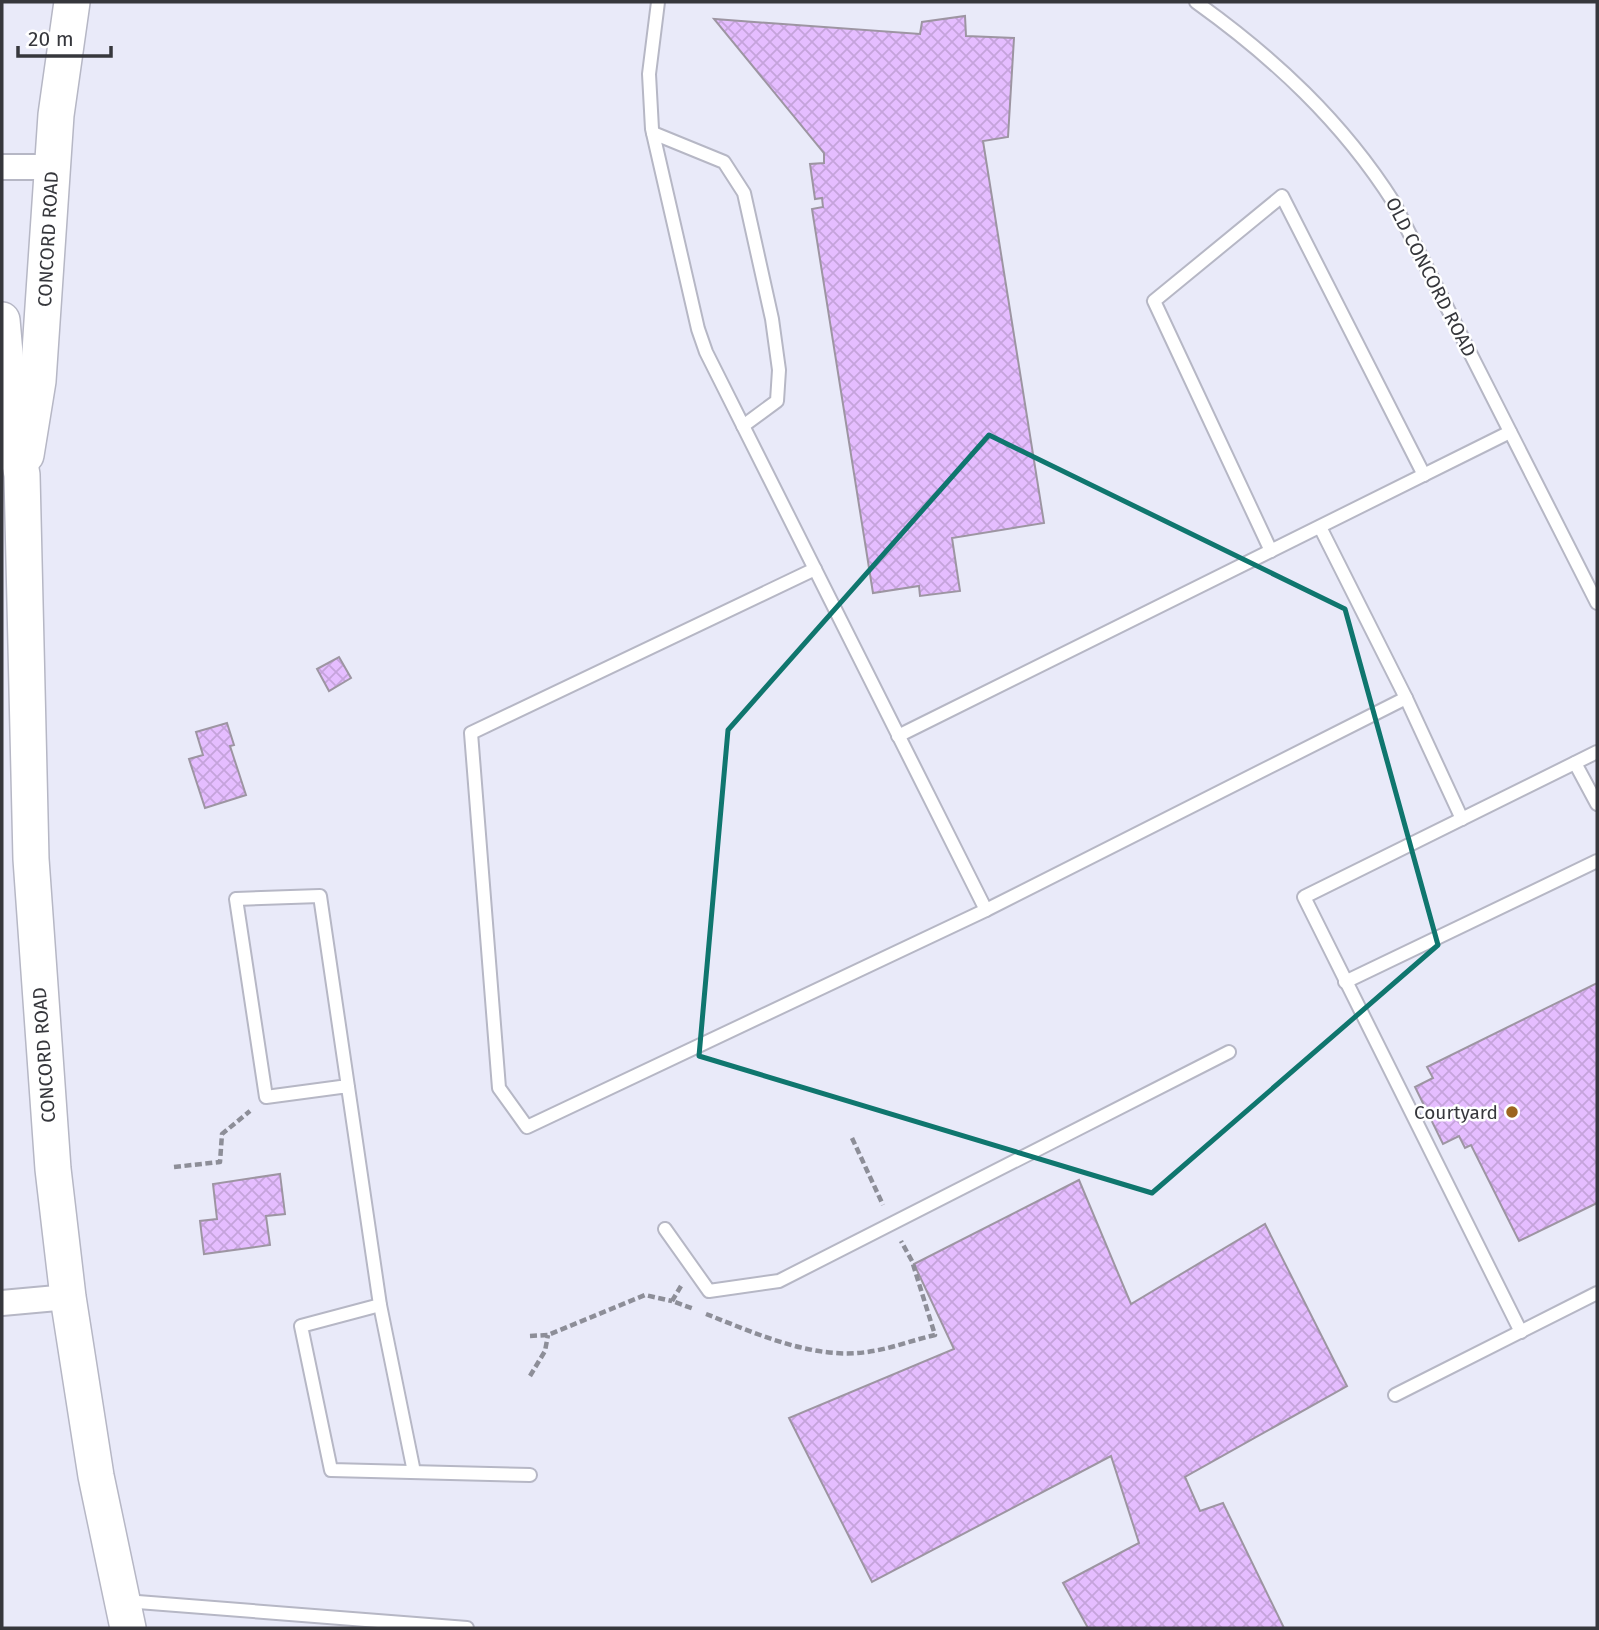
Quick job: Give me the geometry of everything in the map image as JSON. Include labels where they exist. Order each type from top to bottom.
[{"type":"main road","name":"CONCORD ROAD","points":[[22,475],[38,381],[52,167],[72,2]]},
{"type":"main road","name":"CONCORD ROAD","points":[[2,320],[10,409],[22,475],[32,873],[47,1098],[68,1297],[96,1476],[125,1615]]},
{"type":"street","points":[[2,167],[52,167]]},
{"type":"street","points":[[2,1303],[68,1297]]},
{"type":"lane","points":[[658,2],[648,100],[653,133],[698,329],[743,426],[986,910]]},
{"type":"lane","name":"OLD CONCORD ROAD","points":[[1196,2],[1237,31],[1303,89],[1370,164],[1394,203],[1597,603]]},
{"type":"lane","points":[[653,133],[724,162],[744,193],[772,318],[779,370],[777,401],[743,426]]},
{"type":"lane","points":[[1271,551],[1154,302],[1282,196],[1424,475]]},
{"type":"lane","points":[[898,736],[1510,432]]},
{"type":"lane","points":[[1320,527],[1406,698],[1462,819]]},
{"type":"lane","points":[[815,569],[471,733],[499,1088],[527,1127],[986,910],[1406,698]]},
{"type":"lane","points":[[1521,1332],[1304,897],[1597,752]]},
{"type":"lane","points":[[1575,763],[1597,804]]},
{"type":"lane","points":[[1345,982],[1597,861]]},
{"type":"lane","points":[[348,1086],[266,1097],[236,899],[320,896],[348,1086],[380,1305],[414,1472]]},
{"type":"lane","points":[[666,1229],[709,1291],[779,1281],[1229,1052]]},
{"type":"lane","points":[[1395,1395],[1597,1293]]},
{"type":"lane","points":[[380,1305],[301,1326],[331,1470],[530,1475]]},
{"type":"lane","points":[[125,1615],[467,1628]]},
{"type":"path","points":[[174,1167],[219,1162],[222,1134],[266,1097]]},
{"type":"path","points":[[530,1336],[548,1335],[645,1295],[672,1300],[765,1337],[826,1352],[866,1352],[935,1335],[912,1261],[852,1139]]},
{"type":"path","points":[[672,1300],[693,1268]]},
{"type":"path","points":[[530,1376],[545,1351],[548,1335]]},
{"type":"highlighted area","points":[[989,435],[1345,609],[1438,945],[1152,1193],[699,1056],[728,730]]},
{"type":"building","points":[[965,16],[966,36],[1014,38],[1008,137],[983,141],[1044,523],[952,538],[960,591],[920,596],[919,586],[873,593],[812,209],[823,207],[822,198],[815,199],[810,164],[824,163],[824,153],[714,19],[920,34],[922,22]]},
{"type":"building","points":[[339,657],[351,678],[329,691],[317,669]]},
{"type":"building","points":[[227,723],[234,745],[230,746],[246,795],[205,808],[189,759],[203,755],[196,732]]},
{"type":"building","name":"Courtyard","points":[[1597,983],[1597,1203],[1519,1241],[1471,1145],[1465,1148],[1459,1136],[1443,1144],[1415,1087],[1433,1078],[1427,1067]]},
{"type":"building","points":[[280,1174],[285,1214],[266,1216],[270,1245],[204,1254],[200,1221],[217,1219],[213,1184]]},
{"type":"building","points":[[1079,1180],[1131,1304],[1265,1224],[1347,1386],[1185,1477],[1200,1511],[1223,1503],[1284,1628],[1088,1628],[1063,1583],[1139,1543],[1111,1456],[872,1582],[789,1418],[954,1349],[914,1264]]},
{"type":"place","name":"Courtyard","points":[[1512,1112]]}]
